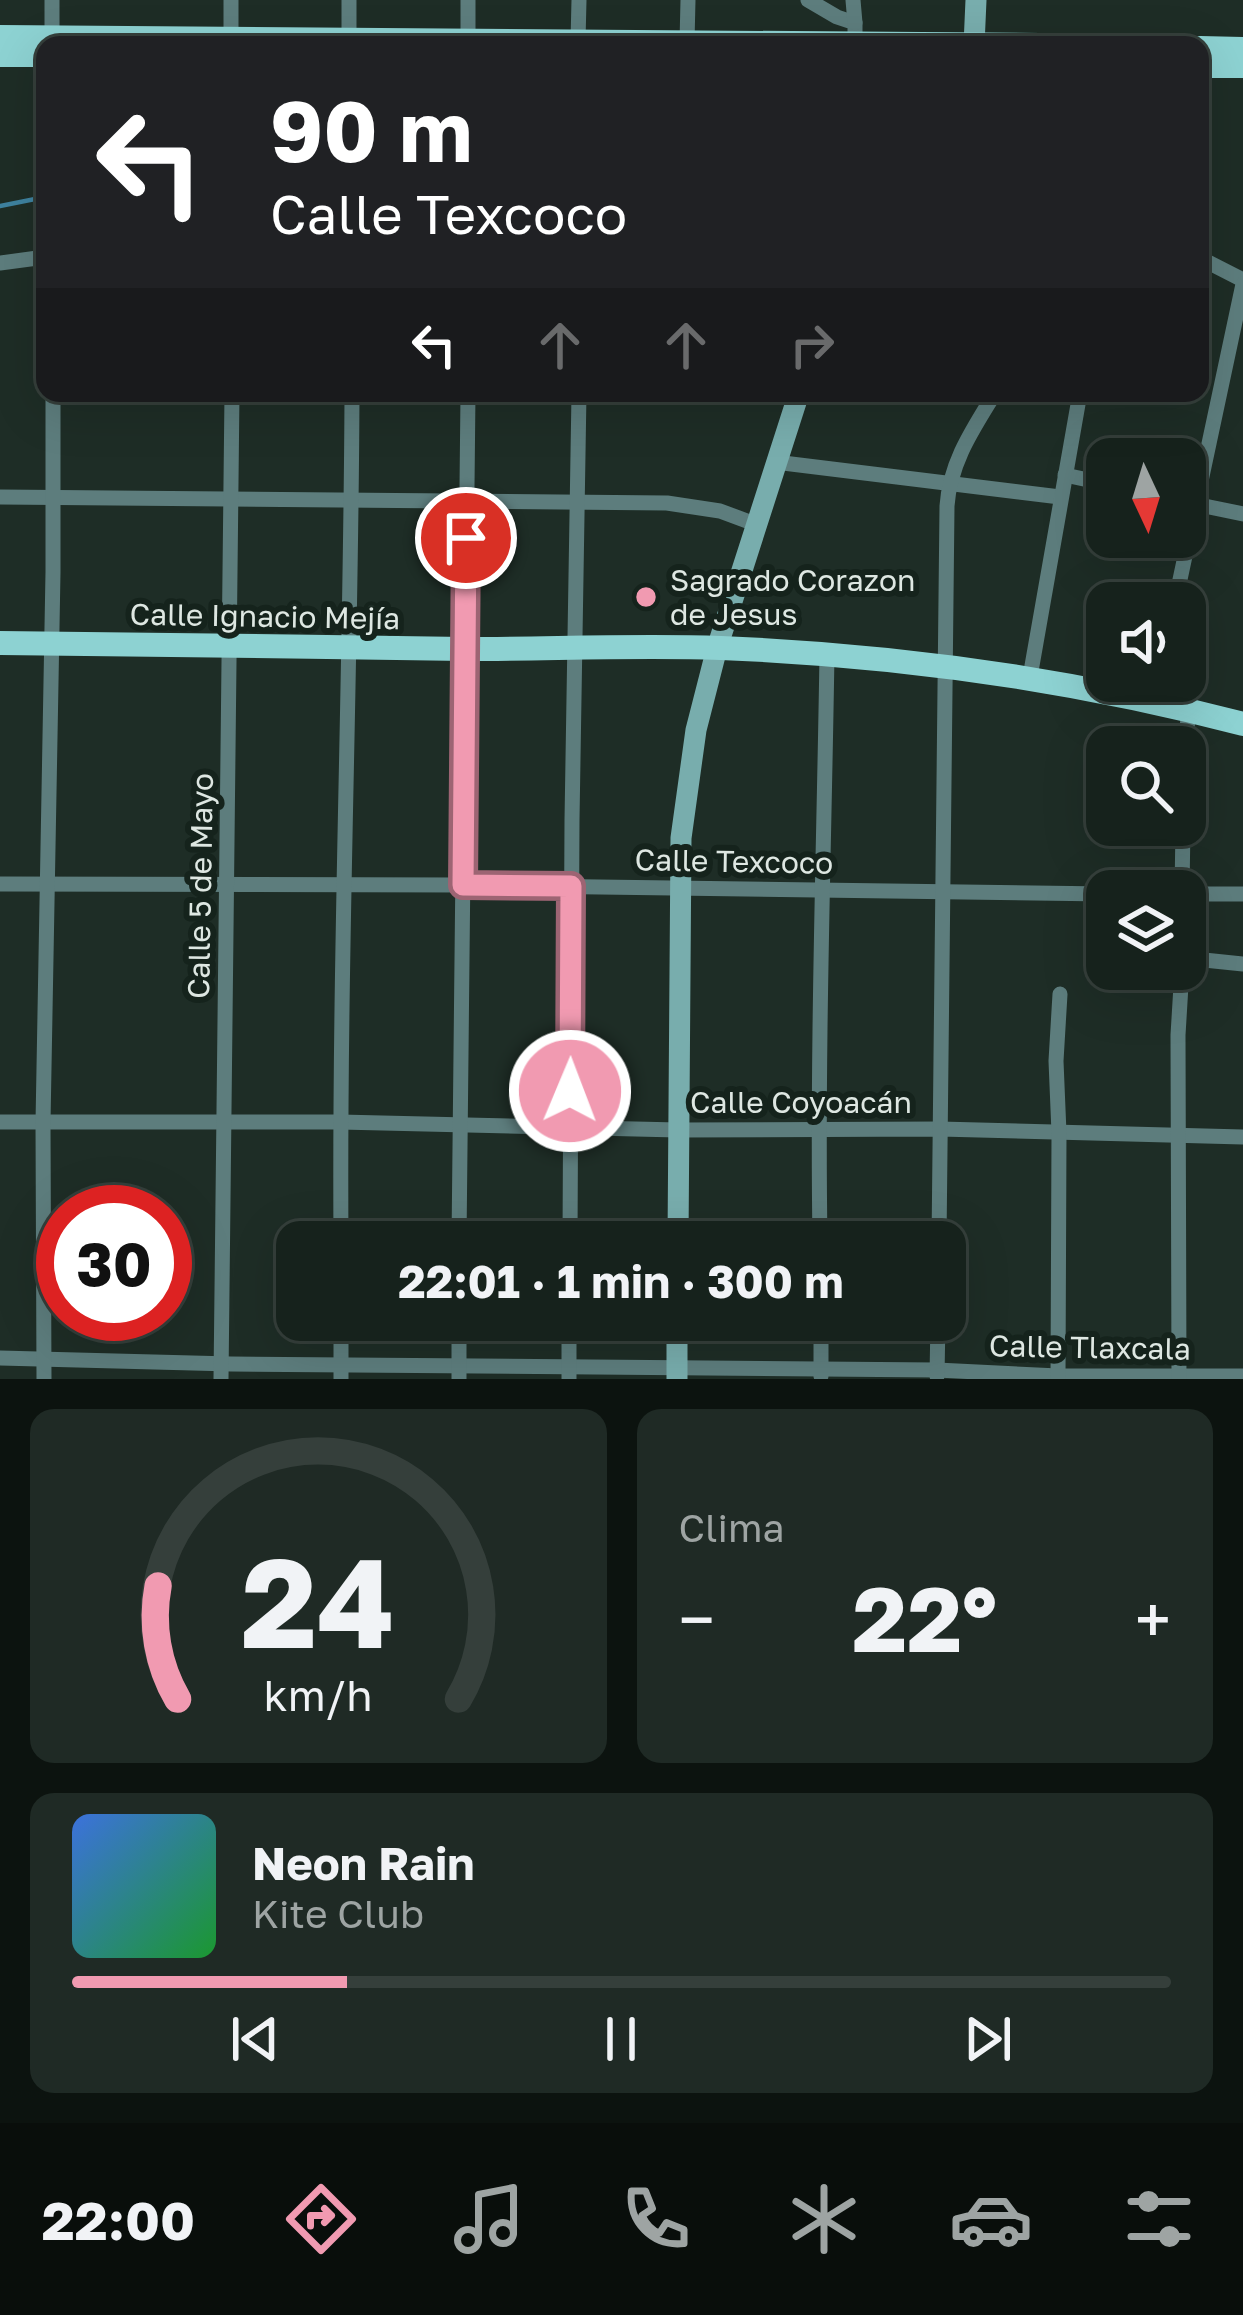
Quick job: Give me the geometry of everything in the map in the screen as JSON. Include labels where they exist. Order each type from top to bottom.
[{"type":"main road","points":[[818,36],[855,34]]},
{"type":"main road","points":[[0,37],[36,44]]},
{"type":"main road","points":[[0,55],[36,48]]},
{"type":"main road","points":[[1209,48],[1243,49]]},
{"type":"main road","points":[[1209,66],[1243,66]]},
{"type":"main road","name":"Calle Ignacio Mejía","points":[[0,643],[716,648],[944,665],[1086,683]]},
{"type":"main road","name":"Calle Ignacio Mejía","points":[[1176,702],[1243,724]]},
{"type":"street","points":[[49,36],[52,0]]},
{"type":"street","points":[[231,0],[231,36]]},
{"type":"street","points":[[349,36],[350,0]]},
{"type":"street","points":[[468,0],[468,36]]},
{"type":"street","points":[[578,36],[579,0]]},
{"type":"street","points":[[687,36],[688,0]]},
{"type":"street","points":[[808,0],[855,34]]},
{"type":"street","points":[[853,0],[855,34]]},
{"type":"street","points":[[974,36],[976,0]]},
{"type":"street","points":[[0,263],[36,258]]},
{"type":"street","points":[[1206,438],[1243,282],[1209,263]]},
{"type":"street","points":[[44,1379],[53,402]]},
{"type":"street","name":"Calle 5 de Mayo","points":[[222,1371],[232,402]]},
{"type":"street","points":[[341,1221],[352,402]]},
{"type":"street","points":[[459,1221],[468,402]]},
{"type":"street","points":[[569,1221],[579,402]]},
{"type":"street","points":[[678,1221],[681,838],[688,775],[716,648],[797,402]]},
{"type":"street","points":[[939,1221],[948,482],[990,402]]},
{"type":"street","points":[[1030,677],[1078,402]]},
{"type":"street","points":[[775,462],[1060,497]]},
{"type":"street","points":[[1065,475],[1086,480]]},
{"type":"street","points":[[0,496],[694,506],[755,524]]},
{"type":"street","points":[[1206,506],[1243,514]]},
{"type":"street","points":[[820,1221],[826,654]]},
{"type":"street","points":[[1187,726],[1189,710]]},
{"type":"street","name":"Calle Texcoco","points":[[0,884],[1086,894]]},
{"type":"street","points":[[1206,893],[1243,893]]},
{"type":"street","points":[[1206,960],[1243,964]]},
{"type":"street","points":[[1179,1378],[1181,990]]},
{"type":"street","points":[[1058,1377],[1056,1061],[1060,994]]},
{"type":"street","name":"Calle Coyoacán","points":[[0,1122],[940,1129],[1243,1137]]},
{"type":"street","points":[[341,1341],[342,1372]]},
{"type":"street","points":[[459,1341],[459,1372]]},
{"type":"street","points":[[569,1341],[569,1373]]},
{"type":"street","points":[[676,1373],[677,1341]]},
{"type":"street","points":[[820,1341],[821,1374]]},
{"type":"street","points":[[937,1374],[938,1341]]},
{"type":"street","name":"Calle Tlaxcala","points":[[0,1358],[222,1371],[1243,1376]]},
{"type":"waterway","points":[[0,206],[36,199]]},
{"type":"place","name":"Sagrado Corazon de Jesus","points":[[646,597]]},
{"type":"route","points":[[466,538],[463,885],[571,886],[570,1091]]}]
